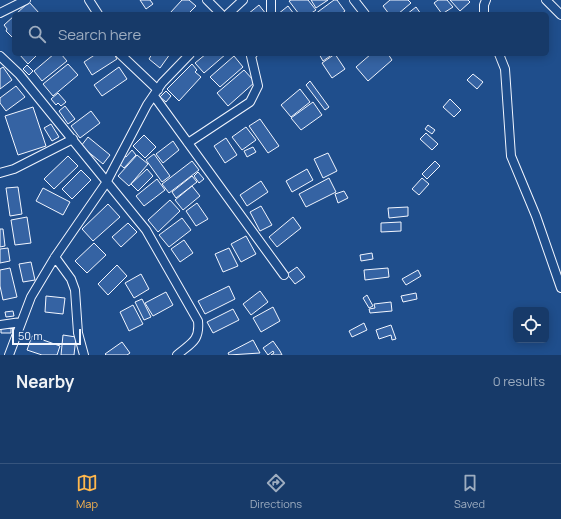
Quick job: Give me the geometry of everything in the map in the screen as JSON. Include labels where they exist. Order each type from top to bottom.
[{"type":"street","points":[[0,13],[26,0]]},
{"type":"street","points":[[89,0],[97,12]]},
{"type":"street","points":[[207,0],[219,12]]},
{"type":"street","points":[[230,12],[243,0]]},
{"type":"street","points":[[271,0],[271,12]]},
{"type":"street","points":[[354,0],[363,12]]},
{"type":"street","points":[[484,12],[486,0]]},
{"type":"street","points":[[546,0],[561,15]]},
{"type":"street","points":[[0,56],[18,74],[146,230],[198,321],[199,333],[196,338],[177,355]]},
{"type":"street","points":[[122,56],[156,93],[188,143],[284,276]]},
{"type":"street","points":[[9,355],[31,297],[55,257],[106,183],[156,93],[188,56]]},
{"type":"street","points":[[188,143],[250,102],[258,86],[252,56]]},
{"type":"street","points":[[500,56],[505,69],[511,156],[536,216],[561,288]]},
{"type":"street","points":[[0,173],[14,169],[72,139]]},
{"type":"street","points":[[55,257],[71,279],[75,290],[78,333],[84,355]]},
{"type":"street","points":[[0,325],[21,322]]},
{"type":"building","points":[[140,0],[150,0],[153,4],[146,9]]},
{"type":"building","points":[[182,0],[189,0],[196,6],[190,12],[171,12]]},
{"type":"building","points":[[308,0],[316,10],[313,12],[297,12],[289,1]]},
{"type":"building","points":[[311,0],[328,0],[316,8]]},
{"type":"building","points":[[334,0],[337,0],[345,11],[344,12],[318,12]]},
{"type":"building","points":[[390,0],[408,0],[411,3],[400,12],[388,12],[383,6]]},
{"type":"building","points":[[438,0],[447,0],[453,7],[445,12],[441,12],[434,3]]},
{"type":"building","points":[[450,0],[468,0],[470,2],[460,11]]},
{"type":"building","points":[[29,2],[38,12],[18,12]]},
{"type":"building","points":[[259,5],[264,12],[250,12]]},
{"type":"building","points":[[288,6],[292,12],[280,12]]},
{"type":"building","points":[[416,7],[420,12],[410,12]]},
{"type":"building","points":[[12,18],[12,37],[6,31],[7,29],[4,25]]},
{"type":"building","points":[[21,56],[36,56],[28,64]]},
{"type":"building","points":[[52,56],[63,56],[67,61],[42,81],[34,71]]},
{"type":"building","points":[[93,56],[115,56],[117,59],[92,75],[84,62]]},
{"type":"building","points":[[151,56],[169,56],[160,68],[149,59]]},
{"type":"building","points":[[204,56],[224,56],[204,73],[195,63]]},
{"type":"building","points":[[234,56],[243,67],[220,87],[210,77]]},
{"type":"building","points":[[320,56],[330,56],[323,61]]},
{"type":"building","points":[[332,56],[336,56],[345,69],[332,78],[322,63]]},
{"type":"building","points":[[369,56],[389,56],[392,60],[368,81],[356,67]]},
{"type":"building","points":[[68,64],[78,75],[53,96],[43,84]]},
{"type":"building","points":[[192,64],[197,70],[195,72],[201,77],[179,101],[167,89]]},
{"type":"building","points":[[27,65],[33,71],[29,75],[23,69]]},
{"type":"building","points":[[3,67],[12,80],[0,89],[0,69]]},
{"type":"building","points":[[119,67],[127,79],[102,96],[94,85]]},
{"type":"building","points":[[244,70],[255,82],[228,106],[217,93]]},
{"type":"building","points":[[473,74],[483,82],[477,89],[467,80]]},
{"type":"building","points":[[310,81],[329,107],[325,110],[306,85]]},
{"type":"building","points":[[16,86],[25,97],[6,111],[0,103],[0,98]]},
{"type":"building","points":[[300,89],[310,102],[291,117],[281,105]]},
{"type":"building","points":[[166,91],[171,96],[166,102],[160,97]]},
{"type":"building","points":[[58,93],[66,102],[61,106],[58,103],[56,105],[51,99]]},
{"type":"building","points":[[450,99],[461,110],[454,117],[443,107]]},
{"type":"building","points":[[313,102],[322,115],[301,130],[291,118]]},
{"type":"building","points":[[65,106],[75,119],[68,124],[59,111]]},
{"type":"building","points":[[33,107],[46,146],[18,155],[5,116]]},
{"type":"building","points":[[91,111],[100,123],[80,138],[71,126]]},
{"type":"building","points":[[260,119],[279,146],[268,153],[249,126]]},
{"type":"building","points":[[51,124],[59,137],[52,141],[44,128]]},
{"type":"building","points":[[428,125],[435,130],[432,134],[425,129]]},
{"type":"building","points":[[246,127],[256,140],[242,150],[232,137]]},
{"type":"building","points":[[426,133],[438,144],[432,150],[420,139]]},
{"type":"building","points":[[144,135],[156,147],[145,158],[133,146]]},
{"type":"building","points":[[88,137],[110,155],[103,164],[81,146]]},
{"type":"building","points":[[226,138],[237,155],[225,163],[214,146]]},
{"type":"building","points":[[173,141],[179,150],[163,163],[156,154]]},
{"type":"building","points":[[253,147],[256,152],[247,157],[244,151]]},
{"type":"building","points":[[132,150],[136,155],[124,168],[117,162],[123,155],[126,157]]},
{"type":"building","points":[[328,153],[337,171],[323,178],[314,159]]},
{"type":"building","points":[[154,154],[170,176],[162,182],[146,160]]},
{"type":"building","points":[[137,155],[148,164],[129,186],[118,176]]},
{"type":"building","points":[[68,156],[78,166],[54,189],[44,179]]},
{"type":"building","points":[[192,161],[199,170],[169,193],[162,184]]},
{"type":"building","points":[[435,161],[440,166],[427,179],[422,174]]},
{"type":"building","points":[[147,169],[153,176],[138,191],[131,184]]},
{"type":"building","points":[[307,169],[313,180],[292,192],[286,181]]},
{"type":"building","points":[[81,170],[91,180],[72,199],[62,189]]},
{"type":"building","points":[[198,172],[204,179],[199,183],[194,176]]},
{"type":"building","points":[[192,176],[197,182],[176,198],[172,192]]},
{"type":"building","points":[[329,178],[336,192],[306,207],[299,194]]},
{"type":"building","points":[[422,178],[429,184],[419,195],[412,189]]},
{"type":"building","points":[[157,179],[165,190],[144,206],[136,196]]},
{"type":"building","points":[[261,181],[268,192],[247,206],[240,195]]},
{"type":"building","points":[[192,186],[200,196],[183,210],[175,200]]},
{"type":"building","points":[[18,187],[22,214],[10,216],[6,188]]},
{"type":"building","points":[[43,188],[70,202],[63,215],[36,201]]},
{"type":"building","points":[[344,191],[348,198],[338,203],[335,194]]},
{"type":"building","points":[[170,200],[180,211],[158,232],[148,220]]},
{"type":"building","points":[[197,203],[208,219],[196,226],[186,211]]},
{"type":"building","points":[[108,204],[120,217],[93,241],[82,229]]},
{"type":"building","points":[[261,206],[272,225],[260,231],[250,212]]},
{"type":"building","points":[[408,207],[408,216],[389,218],[388,208]]},
{"type":"building","points":[[27,217],[31,243],[15,245],[11,220]]},
{"type":"building","points":[[293,217],[301,228],[277,247],[269,237]]},
{"type":"building","points":[[182,218],[191,230],[169,247],[159,235]]},
{"type":"building","points":[[401,222],[401,231],[381,232],[381,223]]},
{"type":"building","points":[[128,223],[137,232],[121,247],[112,237]]},
{"type":"building","points":[[0,229],[3,229],[5,246],[0,247]]},
{"type":"building","points":[[246,236],[256,254],[241,262],[231,244]]},
{"type":"building","points":[[184,240],[193,253],[180,262],[171,249]]},
{"type":"building","points":[[94,243],[106,255],[87,273],[75,261]]},
{"type":"building","points":[[8,248],[10,261],[0,263],[0,249]]},
{"type":"building","points":[[229,248],[238,266],[223,272],[215,254]]},
{"type":"building","points":[[372,253],[373,259],[361,261],[360,255]]},
{"type":"building","points":[[31,262],[35,280],[23,282],[19,264]]},
{"type":"building","points":[[117,265],[127,276],[108,295],[98,284]]},
{"type":"building","points":[[297,267],[305,277],[295,284],[287,274]]},
{"type":"building","points":[[10,268],[17,297],[3,300],[0,286],[0,270]]},
{"type":"building","points":[[388,268],[389,277],[365,280],[364,270]]},
{"type":"building","points":[[418,270],[421,276],[406,285],[402,279]]},
{"type":"building","points":[[141,274],[149,289],[134,298],[125,283]]},
{"type":"building","points":[[229,286],[235,299],[205,314],[198,301]]},
{"type":"building","points":[[260,291],[268,302],[251,315],[243,304]]},
{"type":"building","points":[[166,292],[173,305],[153,316],[145,303]]},
{"type":"building","points":[[416,293],[417,299],[403,302],[401,296]]},
{"type":"building","points":[[367,295],[373,306],[369,308],[363,298]]},
{"type":"building","points":[[46,296],[65,298],[63,314],[45,312]]},
{"type":"building","points":[[142,299],[151,317],[144,320],[135,302]]},
{"type":"building","points":[[391,302],[392,311],[370,313],[369,309],[375,308],[374,304]]},
{"type":"building","points":[[133,305],[143,324],[129,331],[120,312]]},
{"type":"building","points":[[273,307],[280,321],[261,332],[253,318]]},
{"type":"building","points":[[233,309],[239,320],[213,333],[207,322]]},
{"type":"building","points":[[13,311],[14,316],[6,317],[5,312]]},
{"type":"building","points":[[364,323],[367,330],[352,337],[349,331]]},
{"type":"building","points":[[391,325],[396,339],[392,340],[391,335],[379,339],[376,330]]},
{"type":"building","points":[[1,327],[11,327],[11,333],[1,333]]},
{"type":"building","points":[[63,335],[76,337],[74,355],[61,355]]},
{"type":"building","points":[[32,336],[60,346],[57,355],[42,355],[27,350]]},
{"type":"building","points":[[253,340],[260,353],[229,355],[228,353]]},
{"type":"building","points":[[273,341],[282,355],[271,355],[274,353],[273,351],[268,355],[263,348]]},
{"type":"building","points":[[122,342],[130,353],[127,355],[105,354]]}]
